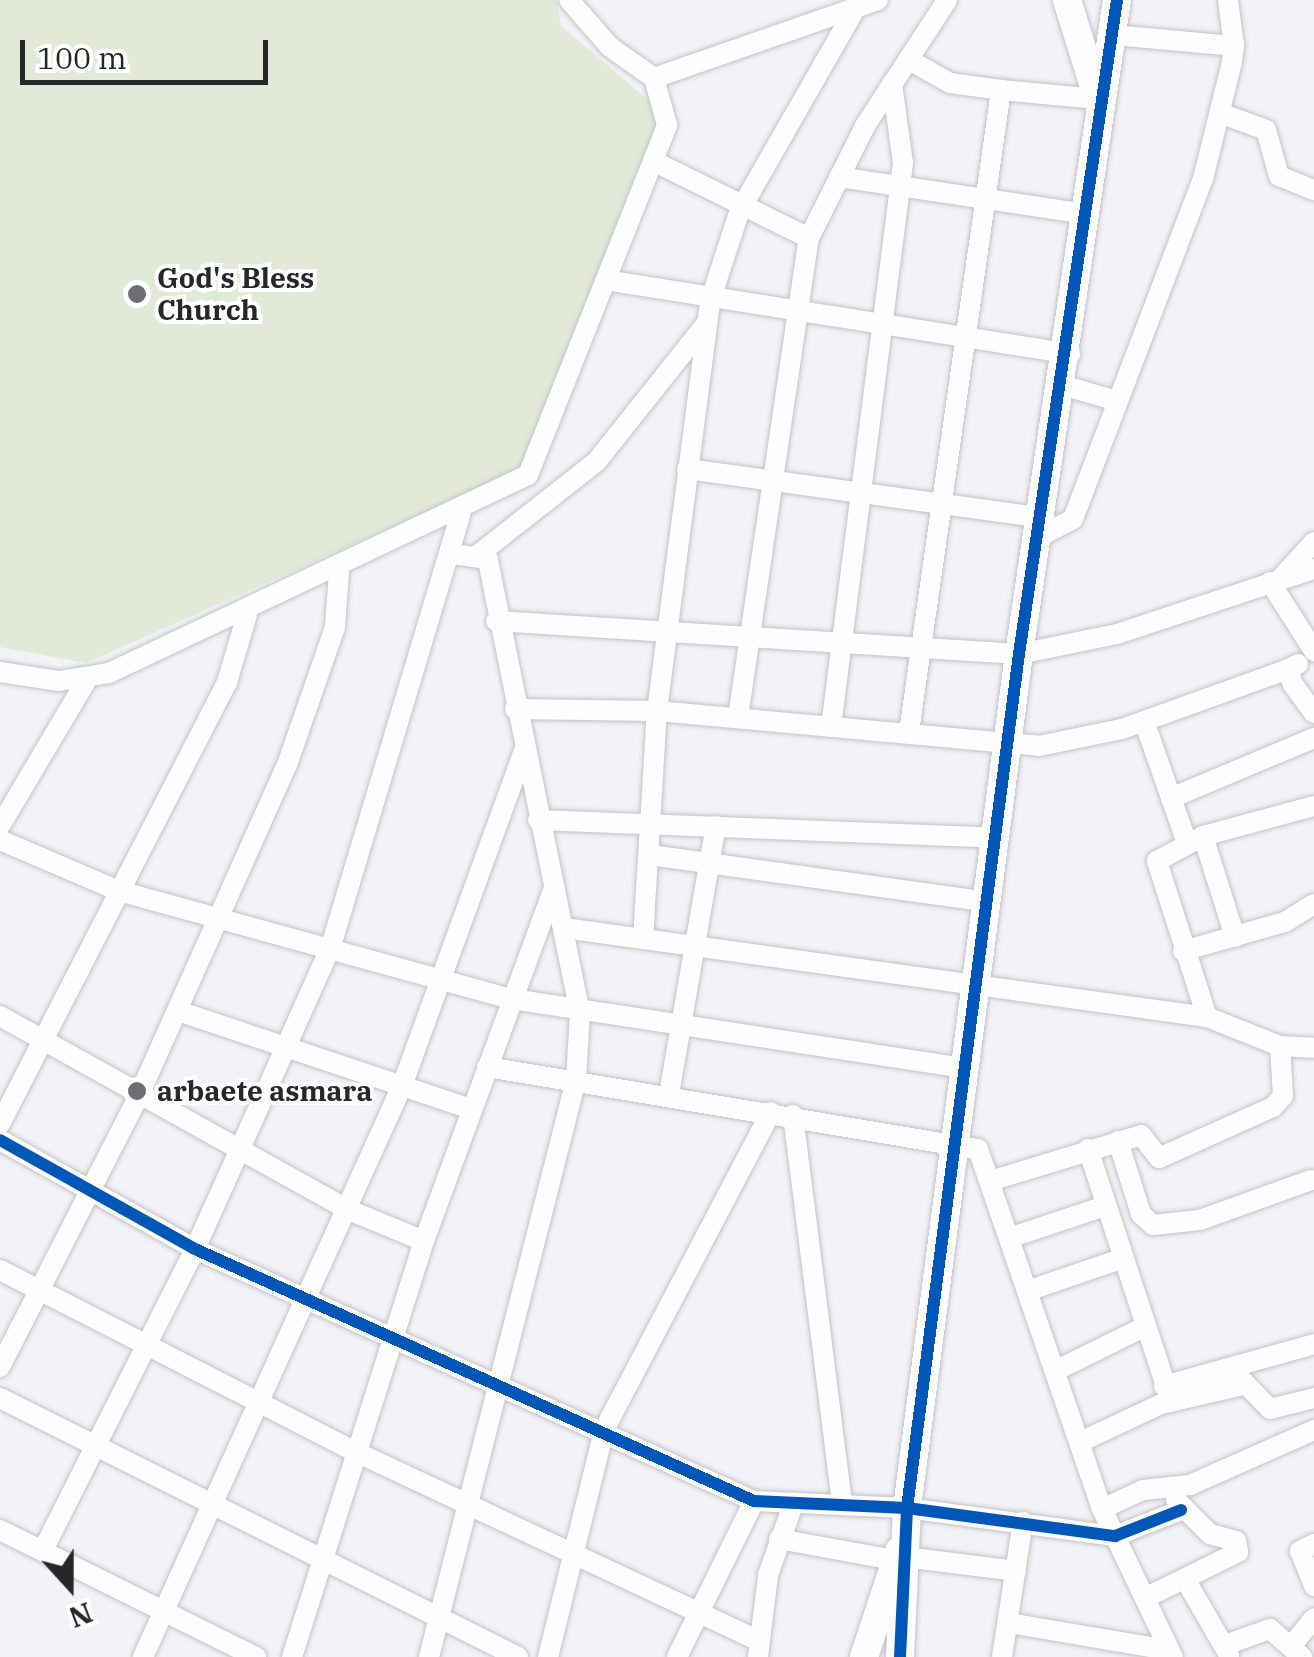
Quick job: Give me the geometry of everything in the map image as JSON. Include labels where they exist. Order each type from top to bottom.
[{"type":"street","points":[[0,672],[86,681],[247,616],[461,514],[528,475],[611,280],[657,163],[667,126],[654,78],[610,47],[569,0]]},
{"type":"street","points":[[738,717],[768,477],[809,238],[839,176],[892,84],[911,61],[947,0]]},
{"type":"street","points":[[1066,0],[1100,104]]},
{"type":"street","points":[[900,1657],[901,1553],[980,988],[1019,654],[1070,354],[1100,104],[1117,0]]},
{"type":"street","points":[[686,469],[940,501],[1043,527],[1068,528],[1220,112],[1234,46],[1228,0]]},
{"type":"street","points":[[654,78],[868,3]]},
{"type":"street","points":[[643,939],[657,710],[711,298],[740,210],[868,3]]},
{"type":"street","points":[[1112,35],[1234,46]]},
{"type":"street","points":[[911,61],[950,83],[1100,104]]},
{"type":"street","points":[[830,727],[855,488],[882,325],[905,132],[892,84]]},
{"type":"street","points":[[909,732],[1001,90]]},
{"type":"street","points":[[1220,112],[1266,130],[1279,176],[1314,190]]},
{"type":"street","points":[[657,163],[740,210],[809,238]]},
{"type":"street","points":[[839,176],[1087,214]]},
{"type":"street","points":[[611,280],[1070,354]]},
{"type":"street","points":[[479,554],[597,461],[708,322]]},
{"type":"street","points":[[1065,386],[1117,400]]},
{"type":"street","points":[[42,1550],[148,1348],[330,946],[461,514]]},
{"type":"street","points":[[1276,580],[1314,542]]},
{"type":"street","points":[[429,1657],[576,1080],[580,1013],[496,621],[488,559],[479,554],[452,554]]},
{"type":"street","points":[[496,621],[668,626],[1019,654],[1133,630],[1314,569]]},
{"type":"street","points":[[0,1367],[140,1094],[315,696],[339,608],[339,571]]},
{"type":"street","points":[[515,709],[657,710],[1061,744],[1289,670],[1314,654],[1276,580]]},
{"type":"street","points":[[0,1124],[46,1041],[118,890],[227,682],[247,616]]},
{"type":"street","points":[[1289,670],[1314,713]]},
{"type":"street","points":[[0,826],[86,681]]},
{"type":"street","points":[[1144,720],[1171,798],[1195,839],[1235,937]]},
{"type":"street","points":[[1171,798],[1314,738]]},
{"type":"street","points":[[143,1657],[157,1610],[212,1505],[255,1403],[350,1210],[402,1086],[524,751]]},
{"type":"street","points":[[1207,1017],[1156,870],[1195,839],[1314,806]]},
{"type":"street","points":[[538,820],[998,838]]},
{"type":"street","points":[[669,1094],[700,947],[716,826]]},
{"type":"street","points":[[0,840],[118,890],[215,920],[330,946],[512,998],[682,1030],[968,1069]]},
{"type":"street","points":[[650,855],[990,902]]},
{"type":"street","points":[[292,1657],[424,1241],[553,891]]},
{"type":"street","points":[[1183,951],[1235,937],[1314,904]]},
{"type":"street","points":[[564,928],[1207,1017],[1280,1046],[1314,1048]]},
{"type":"street","points":[[178,1011],[471,1109]]},
{"type":"street","points":[[0,1016],[350,1210],[424,1241]]},
{"type":"street","points":[[990,1180],[1088,1149],[1147,1136],[1159,1158],[1272,1107],[1283,1096],[1280,1046]]},
{"type":"street","points":[[488,1066],[978,1149],[1012,1237],[1102,1509],[1171,1653]]},
{"type":"street","points":[[548,1657],[604,1430],[770,1112]]},
{"type":"street","points":[[793,1115],[842,1504]]},
{"type":"street","points":[[0,1140],[86,1194],[195,1249],[304,1300],[499,1378],[754,1501],[907,1508],[1115,1536],[1181,1510]]},
{"type":"street","points":[[1118,1141],[1145,1221],[1172,1226],[1313,1178]]},
{"type":"street","points":[[1088,1149],[1142,1328],[1168,1394]]},
{"type":"street","points":[[1012,1237],[1133,1193]]},
{"type":"street","points":[[1030,1290],[1121,1259]]},
{"type":"street","points":[[0,1270],[255,1403],[695,1612],[758,1649],[778,1539],[794,1502]]},
{"type":"street","points":[[1057,1370],[1142,1328]]},
{"type":"street","points":[[1080,1442],[1168,1394],[1236,1376],[1314,1344]]},
{"type":"street","points":[[1236,1376],[1276,1410],[1314,1398]]},
{"type":"street","points":[[0,1398],[212,1505],[319,1565],[518,1657]]},
{"type":"street","points":[[1102,1509],[1170,1488],[1314,1430]]},
{"type":"street","points":[[1145,1598],[1239,1549],[1181,1510],[1170,1488]]},
{"type":"street","points":[[677,1657],[695,1612],[754,1501]]},
{"type":"street","points":[[1002,1657],[1023,1522]]},
{"type":"street","points":[[0,1530],[256,1657]]},
{"type":"street","points":[[778,1539],[1016,1570]]},
{"type":"street","points":[[1314,1544],[1300,1551],[1314,1586]]},
{"type":"street","points":[[864,1657],[901,1553]]},
{"type":"street","points":[[1185,1579],[1228,1651],[1264,1629],[1297,1651],[1314,1618]]},
{"type":"street","points":[[1009,1623],[1171,1653]]},
{"type":"green space","points":[[0,0],[556,0],[561,26],[667,116],[529,466],[86,663],[0,647]]},
{"type":"cycle path","points":[[900,1657],[907,1508],[1019,654],[1117,0]]},
{"type":"cycle path","points":[[0,1140],[195,1249],[754,1501],[907,1508],[1115,1536],[1181,1510]]},
{"type":"place","name":"God's Bless Church","points":[[137,294]]},
{"type":"place","name":"arbaete asmara","points":[[137,1091]]}]
